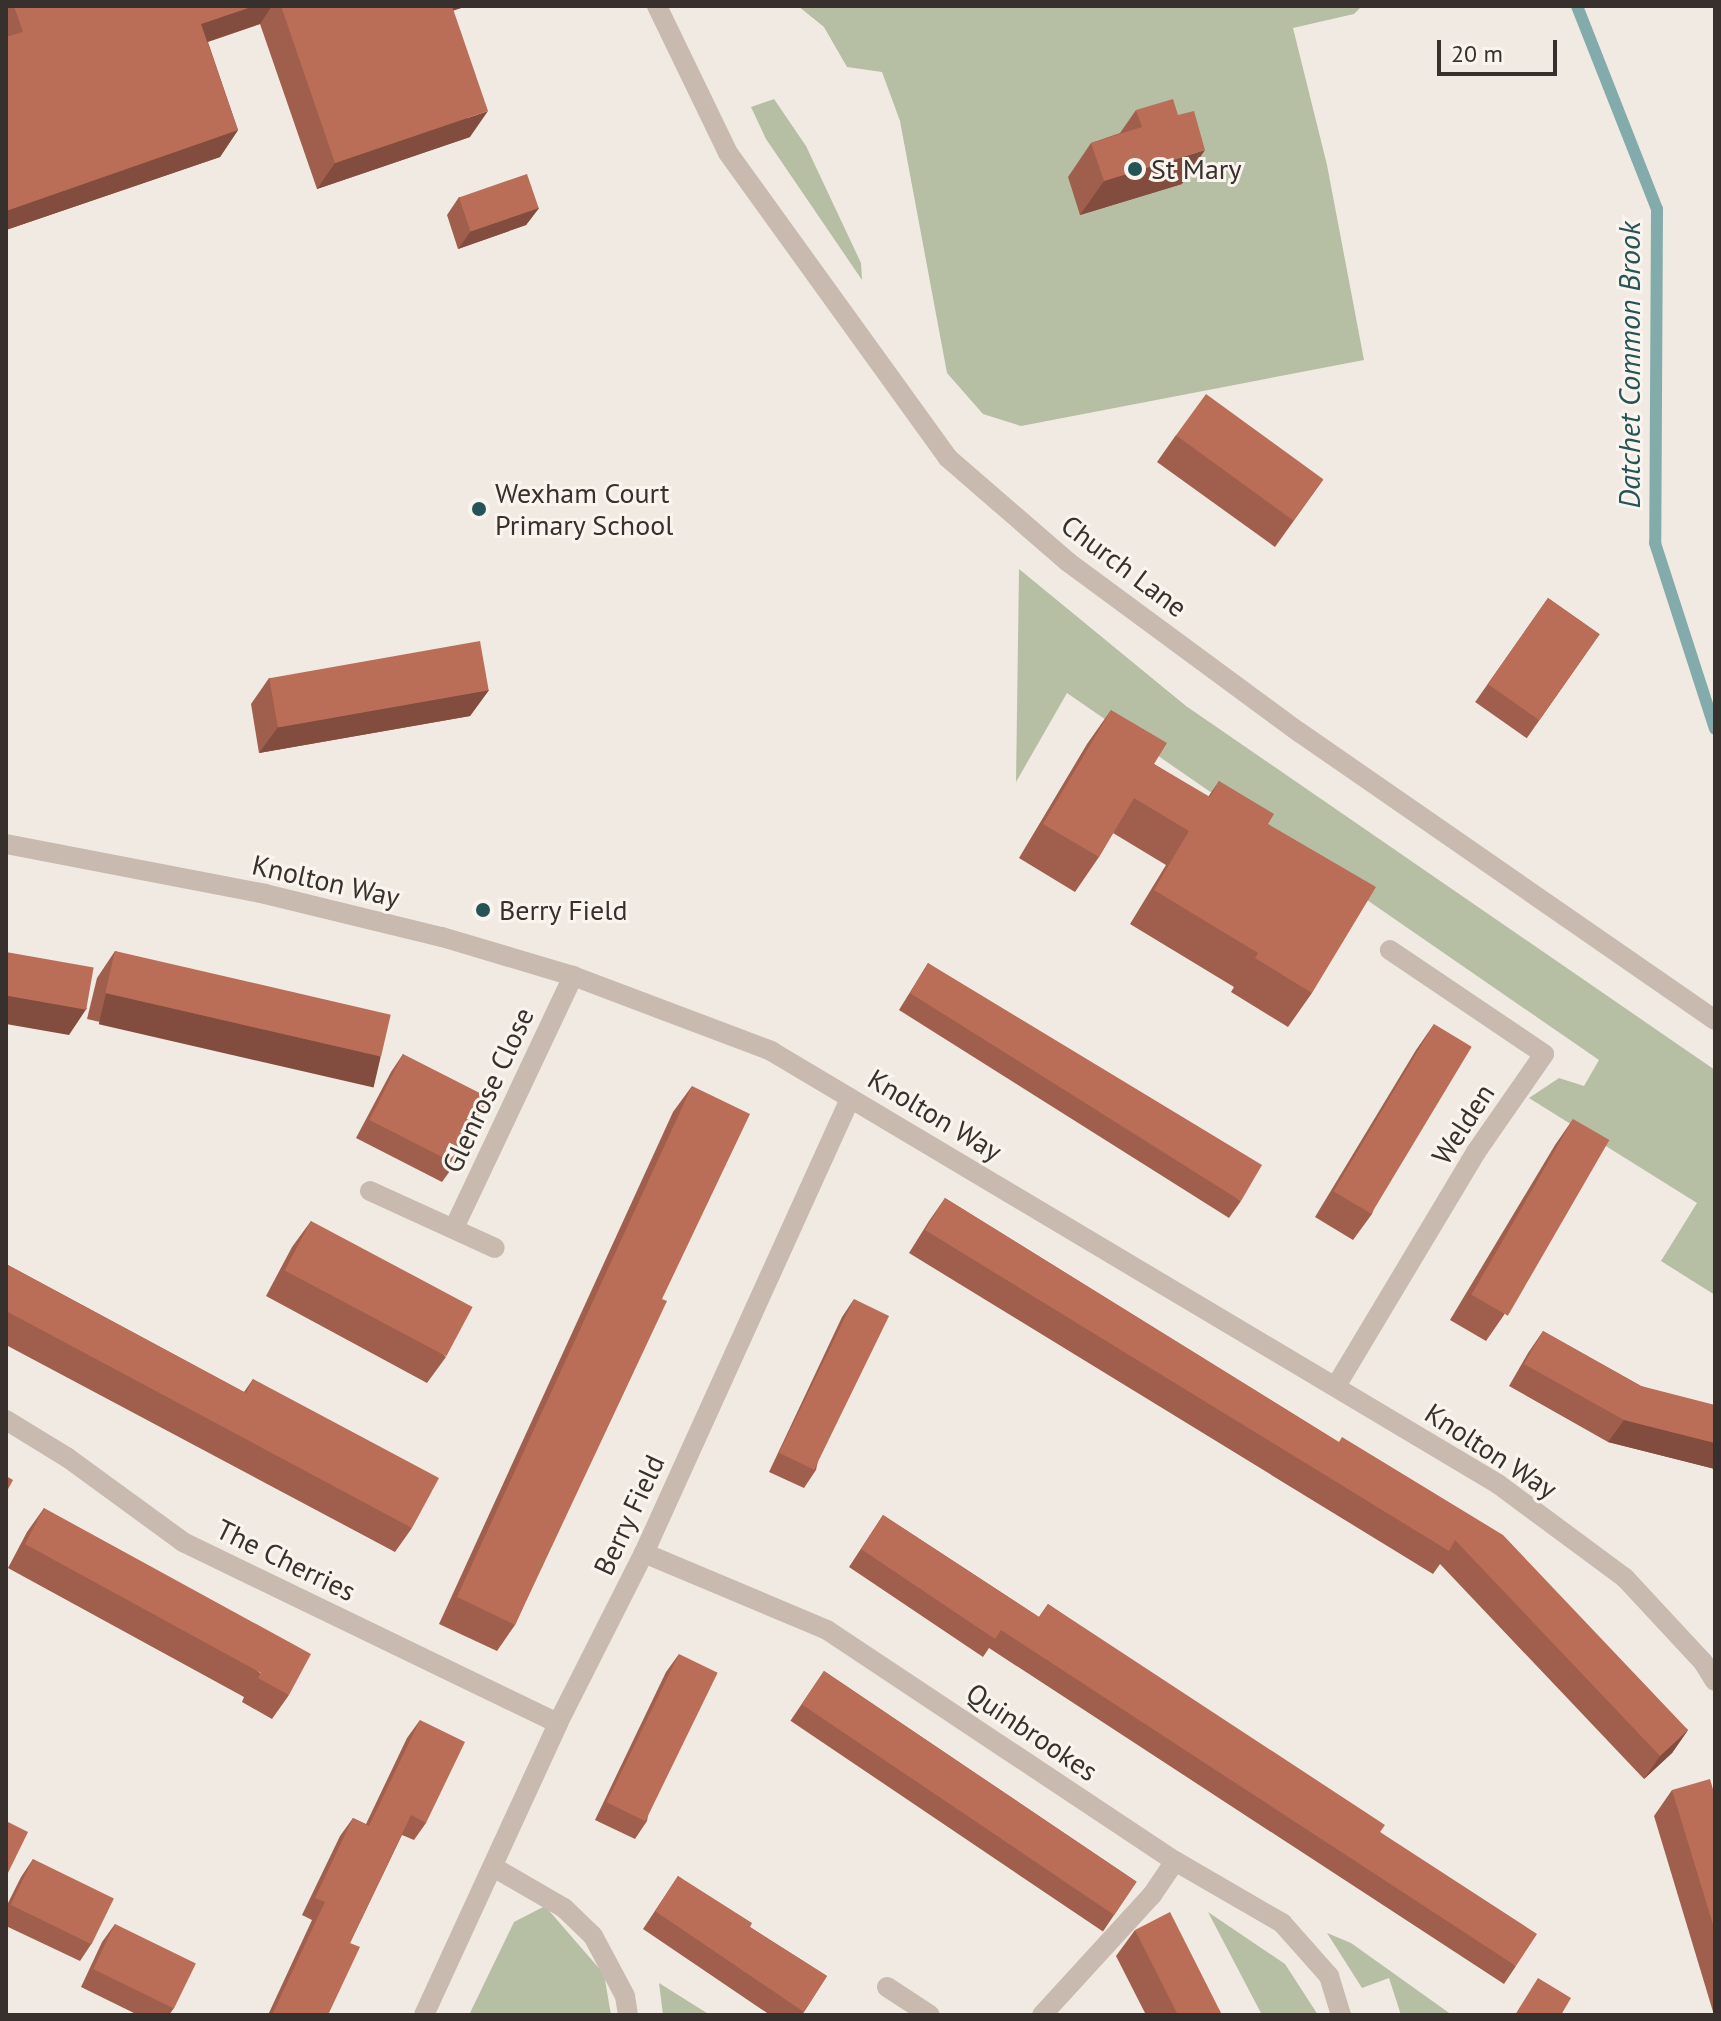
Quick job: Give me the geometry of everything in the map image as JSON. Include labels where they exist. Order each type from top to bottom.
[{"type":"street","name":"Church Lane","points":[[657,6],[728,153],[948,458],[1068,562],[1299,732],[1715,1020]]},
{"type":"street","name":"Knolton Way","points":[[6,844],[265,894],[573,976],[771,1051],[1498,1484],[1612,1569],[1709,1658],[1715,1681]]},
{"type":"street","name":"Welden","points":[[1336,1386],[1483,1140],[1544,1054],[1390,950]]},
{"type":"street","name":"Glenrose Close","points":[[454,1228],[573,976]]},
{"type":"street","name":"Berry Field","points":[[424,2015],[495,1868],[558,1723],[644,1553],[850,1098]]},
{"type":"street","points":[[370,1191],[495,1248]]},
{"type":"street","name":"The Cherries","points":[[6,1420],[68,1458],[183,1542],[558,1723]]},
{"type":"street","name":"Quinbrookes","points":[[644,1553],[827,1630],[1175,1861],[1282,1923],[1329,1976],[1341,2015]]},
{"type":"street","points":[[1042,2015],[1152,1895],[1175,1861]]},
{"type":"street","points":[[495,1868],[564,1908],[593,1936],[625,1996],[628,2015]]},
{"type":"street","points":[[887,1987],[930,2015]]},
{"type":"green space","points":[[798,6],[1362,6],[1354,14],[1293,28],[1327,165],[1364,360],[1021,426],[983,414],[947,373],[900,121],[882,72],[847,67],[824,27]]},
{"type":"green space","points":[[774,99],[806,146],[861,263],[862,280],[766,139],[751,107]]},
{"type":"green space","points":[[1019,569],[1186,706],[1715,1070],[1715,1295],[1661,1261],[1697,1203],[1529,1098],[1559,1078],[1584,1086],[1599,1060],[1067,693],[1016,782]]},
{"type":"green space","points":[[545,1906],[604,1974],[611,2015],[469,2015],[514,1922]]},
{"type":"green space","points":[[1208,1912],[1285,1964],[1318,2015],[1262,2015]]},
{"type":"green space","points":[[1327,1933],[1351,1943],[1452,2015],[1401,2015],[1389,1978],[1362,1988]]},
{"type":"green space","points":[[659,1983],[710,2015],[663,2015]]},
{"type":"building","points":[[14,6],[254,6],[201,24],[238,130],[6,211],[6,37],[23,32]]},
{"type":"building","points":[[281,6],[452,6],[488,111],[335,163]]},
{"type":"building","points":[[1173,99],[1178,115],[1194,111],[1205,150],[1104,181],[1091,143],[1142,127],[1136,110]]},
{"type":"building","points":[[527,174],[539,208],[471,231],[459,197]]},
{"type":"building","points":[[1206,394],[1323,479],[1293,520],[1176,435]]},
{"type":"building","points":[[1548,598],[1600,634],[1539,720],[1488,684]]},
{"type":"building","points":[[480,641],[489,690],[278,727],[269,678]]},
{"type":"building","points":[[1111,710],[1167,743],[1154,764],[1210,797],[1219,781],[1274,814],[1268,824],[1376,887],[1312,993],[1255,958],[1258,953],[1154,890],[1189,831],[1134,798],[1099,857],[1043,824]]},
{"type":"building","points":[[115,951],[391,1015],[381,1057],[105,993]]},
{"type":"building","points":[[6,952],[94,967],[86,1010],[6,996]]},
{"type":"building","points":[[928,963],[1262,1165],[1241,1201],[910,993]]},
{"type":"building","points":[[1434,1024],[1472,1047],[1371,1214],[1334,1191]]},
{"type":"building","points":[[403,1054],[489,1098],[455,1164],[369,1120]]},
{"type":"building","points":[[692,1086],[750,1114],[662,1299],[667,1301],[515,1625],[457,1597]]},
{"type":"building","points":[[1573,1119],[1609,1140],[1508,1316],[1472,1295]]},
{"type":"building","points":[[945,1198],[1339,1442],[1342,1437],[1503,1535],[1688,1730],[1660,1756],[1455,1540],[1449,1551],[925,1230]]},
{"type":"building","points":[[311,1221],[473,1307],[446,1356],[285,1270]]},
{"type":"building","points":[[6,1264],[246,1393],[253,1379],[439,1478],[412,1528],[6,1311]]},
{"type":"building","points":[[854,1299],[889,1316],[814,1470],[779,1453]]},
{"type":"building","points":[[1543,1331],[1641,1386],[1715,1405],[1715,1443],[1624,1420],[1524,1364]]},
{"type":"building","points":[[6,1476],[13,1480],[6,1493]]},
{"type":"building","points":[[44,1508],[311,1654],[289,1695],[258,1678],[261,1673],[25,1544]]},
{"type":"building","points":[[883,1515],[1039,1617],[1048,1604],[1385,1825],[1380,1832],[1537,1934],[1516,1966],[1001,1630],[995,1639],[861,1549]]},
{"type":"building","points":[[679,1654],[718,1673],[645,1821],[607,1802]]},
{"type":"building","points":[[824,1671],[1137,1882],[1114,1915],[802,1704]]},
{"type":"building","points":[[420,1720],[465,1742],[426,1823],[411,1815],[350,1943],[360,1947],[328,2015],[272,2015],[325,1902],[315,1898],[353,1818],[369,1826]]},
{"type":"building","points":[[1710,1779],[1715,1796],[1715,1931],[1672,1790]]},
{"type":"building","points":[[6,1821],[28,1832],[6,1877]]},
{"type":"building","points":[[33,1859],[114,1898],[92,1944],[11,1905]]},
{"type":"building","points":[[678,1876],[827,1976],[804,2012],[655,1911]]},
{"type":"building","points":[[1170,1912],[1222,2015],[1178,2015],[1135,1930]]},
{"type":"building","points":[[115,1924],[196,1963],[174,2008],[93,1969]]},
{"type":"building","points":[[1538,1978],[1571,1998],[1561,2015],[1515,2015]]},
{"type":"waterway","name":"Datchet Common Brook","points":[[1577,6],[1657,209],[1655,543],[1715,729]]},
{"type":"place","name":"St Mary","points":[[1135,169]]},
{"type":"place","name":"Wexham Court Primary School","points":[[479,509]]},
{"type":"place","name":"Berry Field","points":[[483,910]]}]
